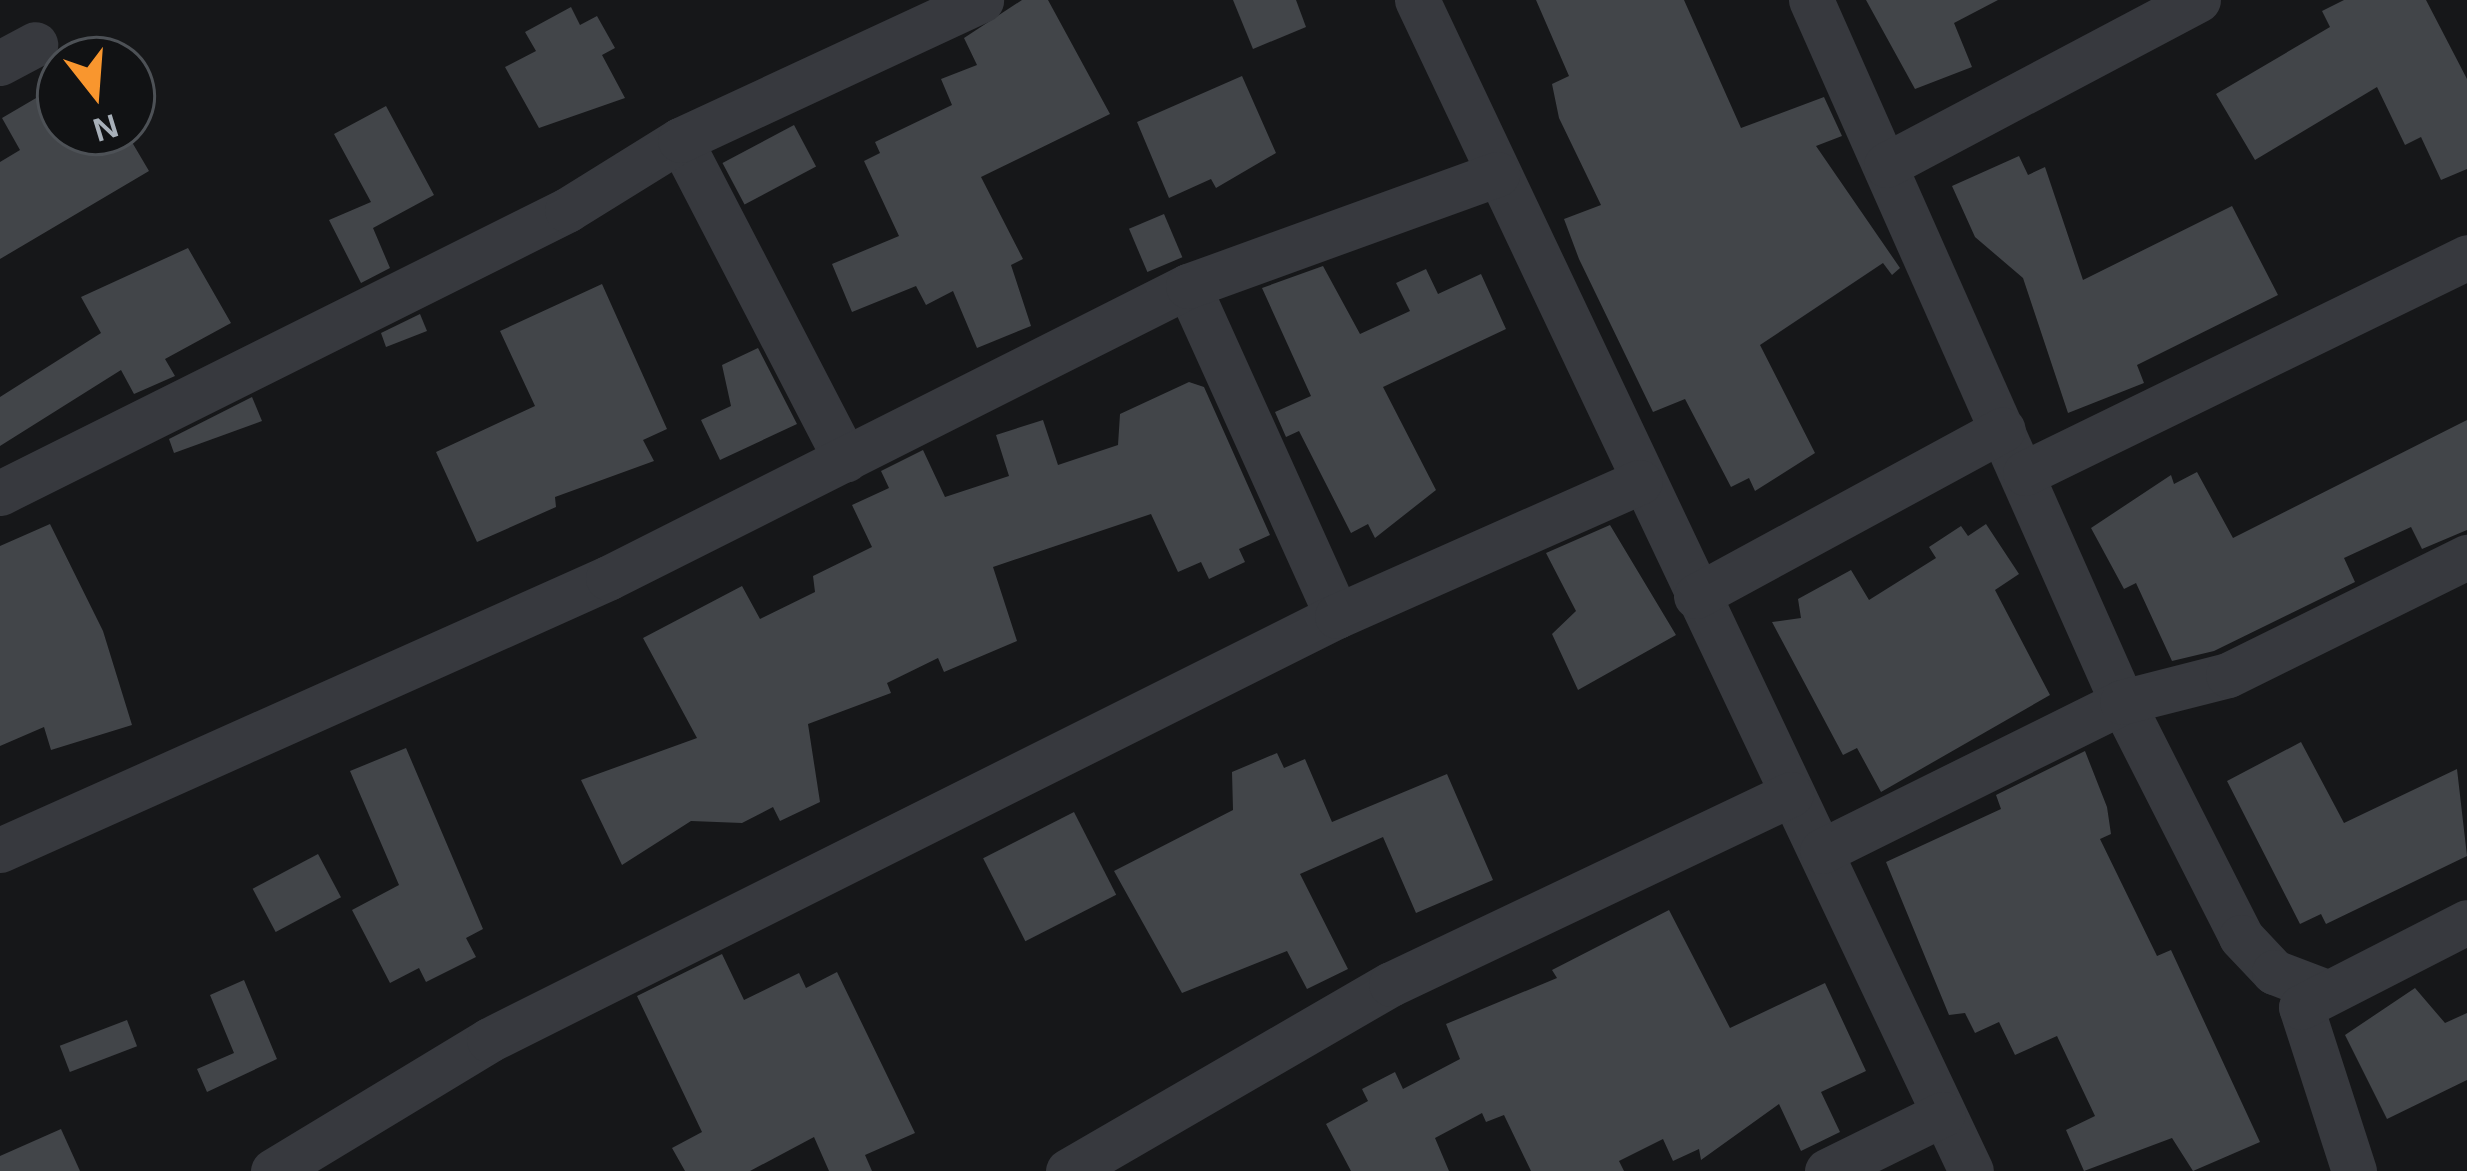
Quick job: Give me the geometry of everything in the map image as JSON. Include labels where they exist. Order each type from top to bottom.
[{"type":"street","points":[[0,493],[567,210],[680,140],[981,0]]},
{"type":"street","points":[[1417,0],[1640,482],[1822,851],[1971,1171]]},
{"type":"street","points":[[1811,0],[2025,472],[2122,702],[2242,937],[2274,972],[2324,991]]},
{"type":"street","points":[[1886,165],[2198,0]]},
{"type":"street","points":[[680,140],[846,460]]},
{"type":"street","points":[[0,850],[846,460],[1188,286],[1497,174]]},
{"type":"street","points":[[2025,472],[2467,257]]},
{"type":"street","points":[[1188,286],[1336,616]]},
{"type":"street","points":[[1696,596],[2003,429]]},
{"type":"street","points":[[273,1171],[489,1040],[1336,616],[1640,482]]},
{"type":"street","points":[[1822,851],[2122,702],[2228,675],[2467,557]]},
{"type":"street","points":[[1068,1171],[1391,984],[1791,794]]},
{"type":"street","points":[[2354,1171],[2301,1007],[2324,991],[2467,922]]},
{"type":"street","points":[[1827,1171],[1943,1114]]},
{"type":"building","points":[[1022,0],[1048,0],[1110,114],[981,177],[1023,259],[1011,265],[1031,326],[977,348],[953,291],[926,305],[916,286],[852,312],[832,264],[899,236],[864,161],[880,153],[875,142],[952,105],[941,79],[977,65],[964,38]]},
{"type":"building","points":[[1233,0],[1296,0],[1306,27],[1253,49]]},
{"type":"building","points":[[1536,0],[1684,0],[1741,128],[1824,97],[1842,136],[1816,146],[1900,268],[1892,275],[1883,263],[1760,345],[1815,453],[1755,491],[1749,478],[1731,487],[1685,399],[1653,412],[1579,259],[1564,219],[1601,205],[1559,118],[1552,84],[1569,76]]},
{"type":"building","points":[[1866,0],[1998,0],[1954,23],[1972,67],[1915,89]]},
{"type":"building","points":[[2344,0],[2426,0],[2467,79],[2467,169],[2441,180],[2421,137],[2405,145],[2377,87],[2255,160],[2216,94],[2330,27],[2322,11]]},
{"type":"building","points":[[571,7],[580,25],[597,16],[615,48],[602,55],[625,98],[539,128],[505,67],[536,51],[525,32]]},
{"type":"building","points":[[1242,76],[1276,153],[1216,188],[1211,179],[1169,198],[1137,122]]},
{"type":"building","points":[[36,98],[36,156],[140,156],[149,171],[0,259],[0,162],[20,150],[2,118]]},
{"type":"building","points":[[386,106],[434,195],[373,228],[390,268],[361,283],[329,220],[371,202],[334,134]]},
{"type":"building","points":[[794,125],[816,166],[745,205],[722,163]]},
{"type":"building","points":[[2019,156],[2028,175],[2045,167],[2083,280],[2232,206],[2278,295],[2137,365],[2144,383],[2068,413],[2023,278],[1975,237],[1952,186]]},
{"type":"building","points":[[1164,214],[1182,257],[1147,272],[1129,229]]},
{"type":"building","points":[[188,248],[231,323],[165,359],[175,376],[134,394],[121,370],[0,446],[0,397],[101,333],[81,297]]},
{"type":"building","points":[[1323,266],[1360,334],[1410,311],[1396,283],[1426,269],[1438,294],[1481,274],[1506,329],[1383,387],[1436,490],[1375,538],[1368,524],[1351,533],[1299,431],[1286,437],[1275,412],[1311,396],[1262,288]]},
{"type":"building","points":[[602,284],[667,429],[643,440],[654,461],[555,497],[556,507],[477,542],[436,452],[535,406],[500,331]]},
{"type":"building","points":[[420,314],[427,331],[386,347],[381,333]]},
{"type":"building","points":[[758,348],[797,424],[720,460],[701,420],[731,406],[722,365]]},
{"type":"building","points":[[1189,382],[1204,387],[1270,535],[1239,549],[1245,562],[1209,579],[1201,562],[1178,572],[1151,514],[993,567],[1017,641],[944,672],[938,658],[887,683],[891,693],[808,724],[820,802],[780,821],[773,807],[742,823],[691,821],[622,865],[581,780],[697,738],[643,638],[742,586],[760,619],[815,592],[813,576],[872,547],[852,505],[889,488],[881,471],[923,450],[945,497],[1009,476],[996,435],[1043,420],[1058,465],[1118,445],[1120,414]]},
{"type":"building","points":[[252,397],[262,421],[174,453],[169,439]]},
{"type":"building","points":[[2467,420],[2467,530],[2422,549],[2411,527],[2344,558],[2355,582],[2214,651],[2172,661],[2136,583],[2124,589],[2091,528],[2171,475],[2174,484],[2197,472],[2233,538]]},
{"type":"building","points":[[50,524],[103,631],[132,725],[51,750],[44,727],[0,746],[0,546]]},
{"type":"building","points":[[1986,524],[2019,574],[1995,590],[2050,695],[1881,792],[1857,748],[1843,755],[1772,622],[1801,618],[1798,599],[1851,570],[1869,600],[1936,558],[1929,547],[1961,526],[1968,536]]},
{"type":"building","points":[[1610,525],[1676,635],[1578,690],[1552,634],[1576,611],[1546,553]]},
{"type":"building","points":[[2301,742],[2344,823],[2457,769],[2467,856],[2326,924],[2321,914],[2300,924],[2227,781]]},
{"type":"building","points":[[406,748],[483,929],[466,938],[476,957],[426,982],[419,968],[390,983],[352,910],[399,885],[350,771]]},
{"type":"building","points":[[2085,751],[2107,807],[2111,834],[2100,839],[2157,956],[2171,950],[2260,1142],[2193,1171],[2172,1138],[2084,1171],[2066,1130],[2095,1116],[2057,1036],[2015,1055],[1999,1022],[1975,1033],[1965,1013],[1949,1015],[1886,862],[2001,809],[1996,795]]},
{"type":"building","points":[[1277,753],[1284,768],[1305,759],[1332,822],[1447,774],[1493,880],[1416,913],[1383,837],[1300,874],[1348,969],[1307,989],[1287,951],[1182,993],[1114,871],[1233,810],[1232,772]]},
{"type":"building","points":[[1074,812],[1116,895],[1025,941],[983,858]]},
{"type":"building","points":[[318,854],[341,897],[276,932],[253,889]]},
{"type":"building","points":[[1669,910],[1730,1028],[1825,983],[1866,1071],[1821,1092],[1840,1132],[1801,1151],[1779,1104],[1701,1160],[1699,1149],[1673,1161],[1663,1139],[1619,1161],[1624,1171],[1531,1171],[1504,1115],[1486,1122],[1482,1113],[1435,1138],[1449,1171],[1351,1171],[1326,1124],[1368,1101],[1362,1089],[1395,1072],[1403,1089],[1460,1059],[1446,1024],[1557,978],[1552,970]]},
{"type":"building","points":[[722,954],[744,1000],[799,973],[806,988],[837,972],[915,1133],[865,1155],[872,1171],[829,1171],[814,1137],[750,1171],[685,1171],[672,1148],[702,1132],[637,996]]},
{"type":"building","points":[[244,980],[277,1059],[207,1092],[197,1069],[234,1053],[210,995]]},
{"type":"building","points":[[2415,988],[2445,1023],[2467,1013],[2467,1080],[2387,1119],[2345,1035]]},
{"type":"building","points":[[127,1020],[137,1046],[70,1072],[60,1046]]},
{"type":"building","points":[[61,1129],[80,1171],[0,1171],[0,1156]]}]
